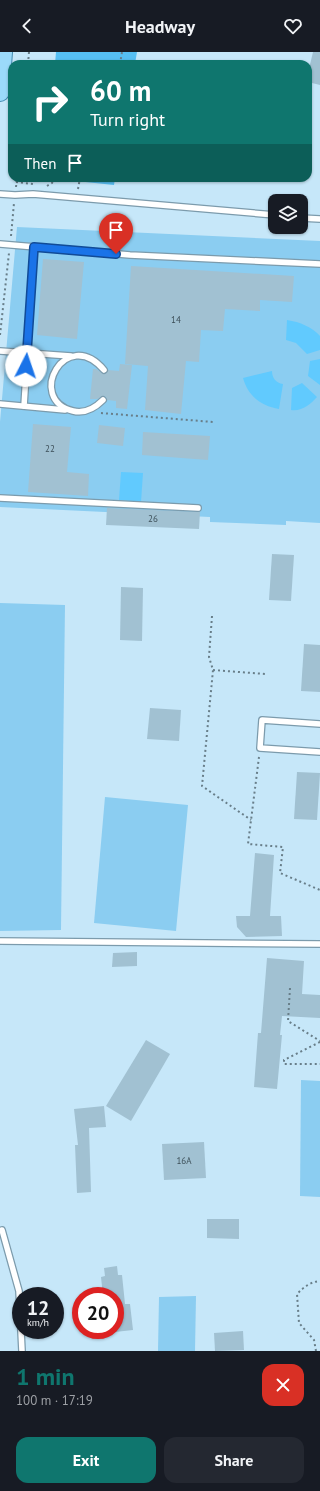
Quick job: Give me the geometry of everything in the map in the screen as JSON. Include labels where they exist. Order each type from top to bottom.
[{"type":"main road","points":[[0,92],[4,52]]},
{"type":"lane","points":[[0,194],[33,194],[268,214]]},
{"type":"lane","points":[[308,218],[320,219]]},
{"type":"lane","points":[[0,244],[130,255],[320,264]]},
{"type":"lane","points":[[24,406],[34,247]]},
{"type":"lane","points":[[0,351],[73,357],[82,356],[91,358],[104,370]]},
{"type":"lane","points":[[68,410],[56,400],[52,392],[51,383],[53,374],[58,366],[64,360],[73,357]]},
{"type":"lane","points":[[0,404],[84,412],[91,410],[103,400]]},
{"type":"lane","points":[[0,498],[198,508]]},
{"type":"lane","points":[[320,724],[262,720],[260,748],[320,752]]},
{"type":"lane","points":[[0,941],[320,944]]},
{"type":"lane","points":[[2,1230],[19,1291],[22,1351]]},
{"type":"path","points":[[0,335],[16,182],[39,185]]},
{"type":"path","points":[[47,187],[53,182]]},
{"type":"path","points":[[84,412],[213,422]]},
{"type":"path","points":[[212,616],[209,657],[213,670],[202,786],[251,820]]},
{"type":"path","points":[[213,670],[266,674]]},
{"type":"path","points":[[260,748],[248,844],[283,847],[280,873],[320,890]]},
{"type":"path","points":[[290,988],[288,1021],[320,1041]]},
{"type":"path","points":[[320,1041],[284,1060],[284,1064],[320,1064]]},
{"type":"path","points":[[316,1351],[314,1340],[299,1323],[297,1294],[302,1288],[312,1282],[320,1281]]},
{"type":"shaded area","points":[[56,52],[137,52],[136,60],[55,60]]},
{"type":"shaded area","points":[[85,182],[114,182],[114,185]]},
{"type":"shaded area","points":[[17,227],[320,241],[320,523],[286,521],[286,525],[210,522],[210,517],[0,507],[0,422]]},
{"type":"shaded area","points":[[287,320],[305,325],[317,333],[320,336],[320,350],[307,354],[296,343],[286,340]]},
{"type":"shaded area","points":[[320,359],[320,385],[308,376],[310,361]]},
{"type":"shaded area","points":[[272,371],[275,380],[278,383],[283,384],[279,409],[272,408],[256,399],[248,390],[243,378]]},
{"type":"shaded area","points":[[302,383],[317,397],[309,405],[302,409],[291,410],[292,388]]},
{"type":"shaded area","points":[[121,472],[143,473],[141,502],[119,500]]},
{"type":"shaded area","points":[[0,603],[65,605],[61,930],[0,931]]},
{"type":"shaded area","points":[[105,797],[188,805],[176,931],[94,923]]},
{"type":"shaded area","points":[[301,1080],[320,1081],[320,1197],[300,1196]]},
{"type":"shaded area","points":[[196,1296],[195,1351],[158,1351],[159,1297]]},
{"type":"building","points":[[313,52],[320,52],[320,85],[312,83],[311,60]]},
{"type":"building","points":[[43,259],[84,262],[77,339],[37,335]]},
{"type":"building","points":[[131,266],[294,276],[292,302],[260,300],[260,311],[225,309],[223,331],[201,330],[199,362],[186,361],[181,414],[145,410],[148,366],[125,364]]},
{"type":"building","points":[[120,364],[132,365],[127,409],[116,408],[116,401],[107,400],[104,396],[97,399],[90,399],[93,369],[105,374],[108,370],[119,371]]},
{"type":"building","points":[[33,424],[71,427],[67,472],[89,474],[88,496],[28,492]]},
{"type":"building","points":[[99,425],[125,428],[123,446],[97,443]]},
{"type":"building","points":[[143,432],[210,436],[208,460],[142,455]]},
{"type":"building","points":[[107,508],[200,512],[199,529],[106,525]]},
{"type":"building","points":[[272,554],[294,555],[291,601],[269,600]]},
{"type":"building","points":[[121,587],[143,588],[142,641],[120,640]]},
{"type":"building","points":[[304,644],[320,645],[320,692],[301,691]]},
{"type":"building","points":[[150,708],[181,710],[179,741],[147,739]]},
{"type":"building","points":[[297,772],[320,773],[317,820],[294,819]]},
{"type":"building","points":[[255,853],[274,855],[270,916],[281,916],[282,936],[246,937],[237,927],[236,916],[250,916]]},
{"type":"building","points":[[137,952],[137,966],[112,967],[113,953]]},
{"type":"building","points":[[267,958],[304,961],[302,994],[320,995],[320,1018],[282,1016],[280,1035],[282,1035],[277,1089],[254,1087],[258,1033],[261,1033]]},
{"type":"building","points":[[146,1040],[170,1054],[131,1121],[106,1106]]},
{"type":"building","points":[[104,1106],[106,1127],[89,1128],[91,1192],[77,1193],[75,1145],[78,1145],[74,1109]]},
{"type":"building","points":[[204,1142],[206,1178],[164,1180],[162,1144]]},
{"type":"building","points":[[207,1219],[239,1219],[239,1239],[207,1238]]},
{"type":"building","points":[[117,1266],[118,1275],[122,1275],[123,1287],[102,1287],[101,1277],[105,1276],[104,1268]]},
{"type":"building","points":[[124,1294],[125,1304],[130,1304],[133,1330],[124,1331]]},
{"type":"building","points":[[243,1331],[244,1350],[215,1351],[214,1333]]},
{"type":"route","points":[[26,366],[34,247],[116,254]]}]
